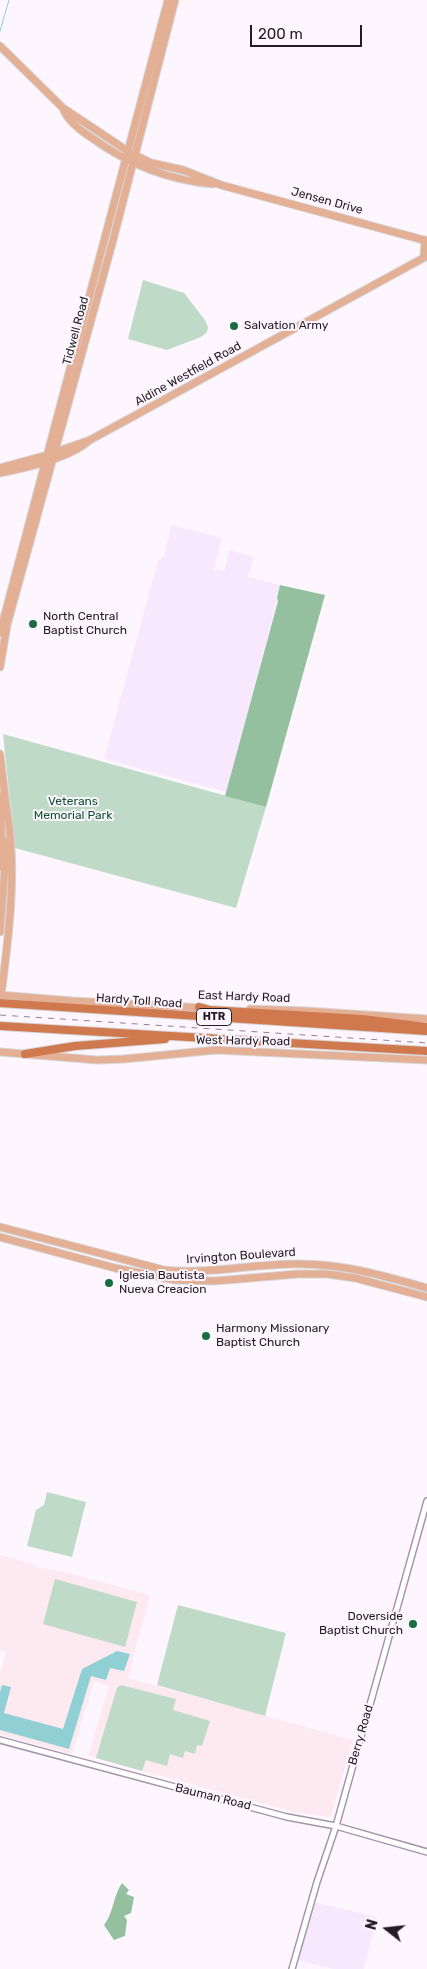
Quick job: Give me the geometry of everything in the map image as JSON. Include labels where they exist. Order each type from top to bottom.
[{"type":"highway","name":"Hardy Toll Road","points":[[0,998],[427,1031]]},
{"type":"highway","points":[[199,1007],[210,1010],[386,1020],[427,1027]]},
{"type":"highway","name":"HTR","points":[[0,1026],[427,1051]]},
{"type":"highway","points":[[25,1054],[75,1046],[190,1036]]},
{"type":"main road","name":"Tidwell Road","points":[[0,668],[5,624],[131,158],[171,1]]},
{"type":"main road","name":"Jensen Drive","points":[[0,46],[63,108],[79,129],[112,153],[194,174],[221,185],[426,240]]},
{"type":"main road","points":[[426,240],[426,257]]},
{"type":"main road","name":"Aldine Westfield Road","points":[[0,473],[50,457],[81,442],[90,440],[426,257]]},
{"type":"main road","name":"Aldine Westfield Road","points":[[0,468],[50,457]]},
{"type":"main road","name":"Tidwell Road","points":[[0,633],[5,624]]},
{"type":"main road","points":[[0,754],[12,854],[0,998]]},
{"type":"main road","points":[[0,796],[2,844],[0,867]]},
{"type":"main road","points":[[0,932],[8,846],[7,811]]},
{"type":"main road","name":"East Hardy Road","points":[[0,998],[307,1010],[427,1019]]},
{"type":"main road","name":"West Hardy Road","points":[[0,1052],[97,1060],[216,1050],[427,1060]]},
{"type":"main road","name":"Irvington Boulevard","points":[[0,1227],[164,1270],[184,1272],[298,1264],[329,1265],[358,1269],[427,1288]]},
{"type":"main road","points":[[3,1238],[8,1229]]},
{"type":"main road","name":"Irvington Boulevard","points":[[3,1238],[115,1268],[175,1280],[208,1281],[298,1274],[327,1274],[355,1278],[427,1297]]},
{"type":"street","name":"Berry Road","points":[[292,1969],[317,1882],[336,1826],[427,1501]]},
{"type":"street","name":"Bauman Road","points":[[0,1740],[287,1817],[336,1826],[427,1852]]},
{"type":"shaded area","points":[[172,525],[222,538],[214,569],[224,571],[230,550],[254,557],[248,577],[280,585],[226,792],[104,759],[158,561],[164,555]]},
{"type":"shaded area","points":[[0,1555],[49,1570],[52,1569],[150,1595],[128,1678],[353,1740],[331,1816],[294,1812],[88,1756],[109,1686],[94,1681],[72,1754],[0,1735],[0,1673],[6,1651],[0,1650]]},
{"type":"shaded area","points":[[314,1902],[377,1917],[364,1969],[333,1969],[297,1960]]},
{"type":"green space","points":[[143,280],[184,293],[205,320],[208,327],[207,332],[201,337],[167,350],[128,339]]},
{"type":"green space","points":[[280,585],[325,595],[266,807],[225,796],[278,601]]},
{"type":"green space","name":"Veterans Memorial Park","points":[[3,734],[266,807],[236,908],[15,848]]},
{"type":"green space","points":[[47,1492],[86,1502],[72,1557],[27,1546],[36,1510],[44,1505]]},
{"type":"green space","points":[[55,1579],[137,1602],[125,1647],[43,1624]]},
{"type":"green space","points":[[178,1605],[286,1633],[265,1716],[157,1685]]},
{"type":"green space","points":[[121,1685],[176,1699],[173,1710],[210,1721],[202,1746],[197,1745],[195,1754],[185,1751],[183,1758],[170,1754],[167,1766],[146,1760],[142,1771],[96,1758],[117,1688]]},
{"type":"green space","points":[[122,1883],[129,1890],[126,1894],[134,1897],[131,1913],[124,1916],[127,1920],[125,1936],[114,1940],[104,1925],[110,1915]]},
{"type":"water","points":[[117,1651],[130,1654],[124,1671],[110,1668],[106,1680],[91,1676],[69,1749],[0,1730],[0,1692],[2,1685],[11,1687],[4,1713],[63,1729],[82,1669]]},
{"type":"waterway","points":[[0,31],[9,0]]},
{"type":"railway","points":[[0,1015],[427,1043]]},
{"type":"place","name":"Salvation Army","points":[[234,326]]},
{"type":"place","name":"North Central Baptist Church","points":[[33,624]]},
{"type":"place","name":"Iglesia Bautista Nueva Creacion","points":[[109,1283]]},
{"type":"place","name":"Harmony Missionary Baptist Church","points":[[206,1336]]},
{"type":"place","name":"Doverside Baptist Church","points":[[413,1624]]}]
